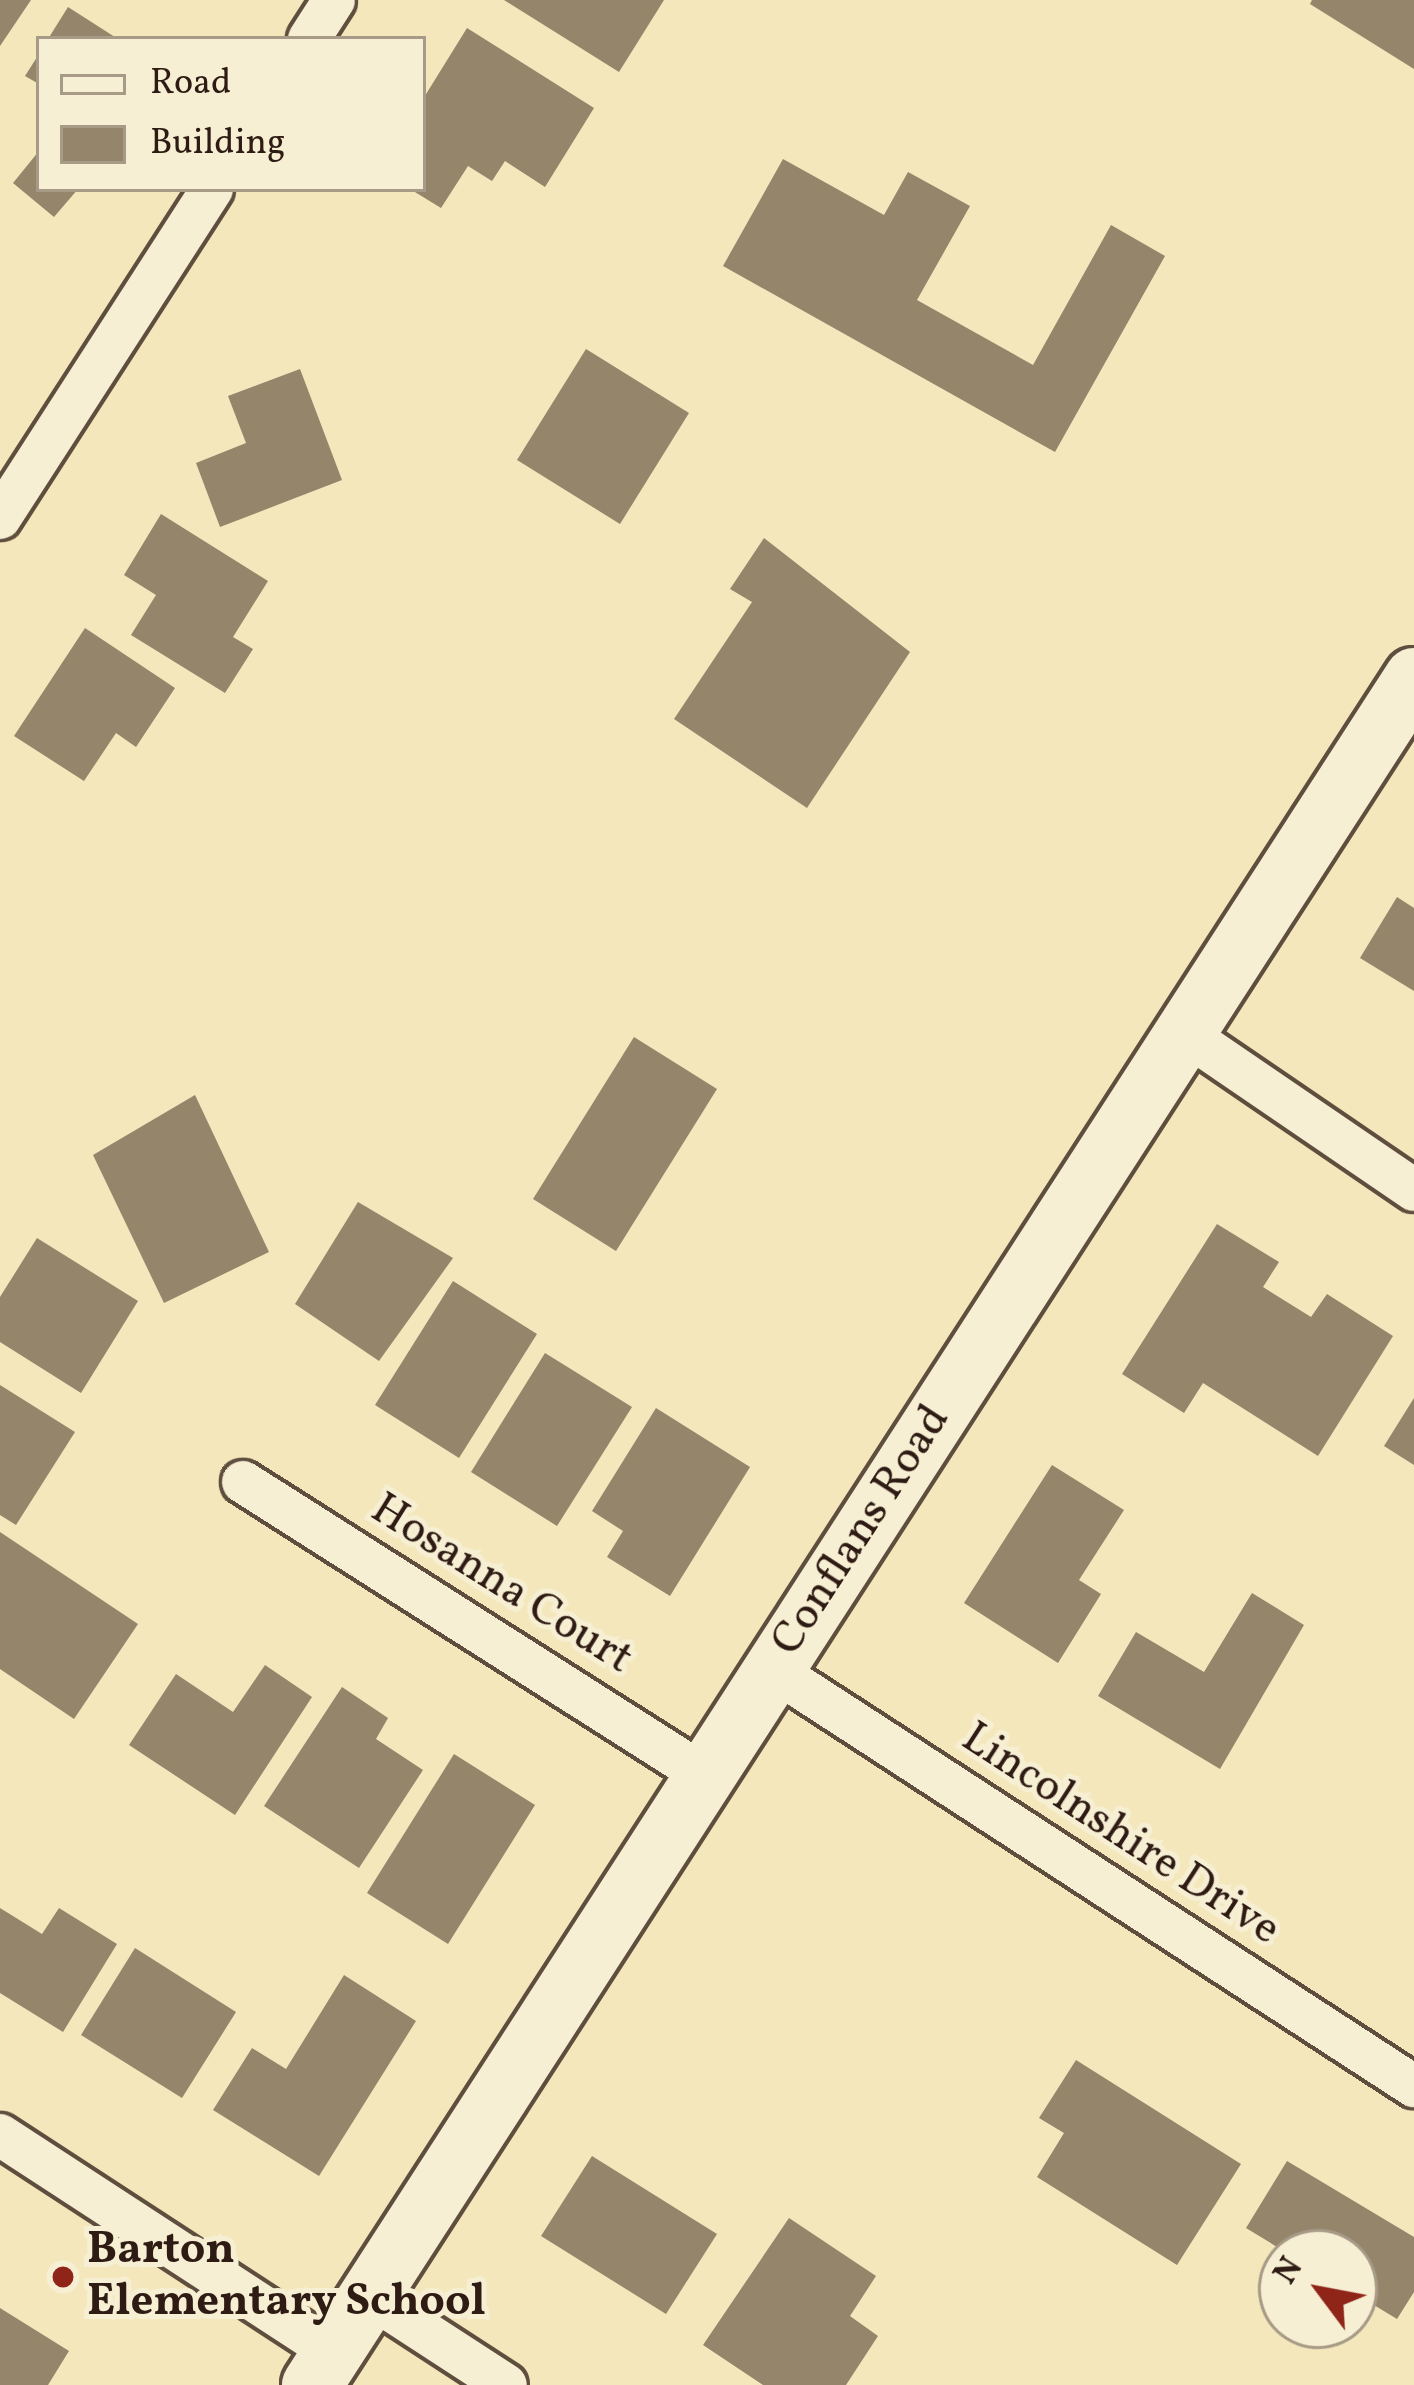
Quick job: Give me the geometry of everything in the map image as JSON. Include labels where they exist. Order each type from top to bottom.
[{"type":"main road","name":"Conflans Road","points":[[323,2368],[1414,678]]},
{"type":"street","points":[[311,36],[334,0]]},
{"type":"street","points":[[0,518],[210,192]]},
{"type":"street","points":[[1187,1035],[1414,1190]]},
{"type":"street","name":"Hosanna Court","points":[[243,1482],[704,1775]]},
{"type":"street","name":"Lincolnshire Drive","points":[[772,1669],[1414,2086]]},
{"type":"street","points":[[0,2135],[323,2368]]},
{"type":"street","points":[[369,2296],[506,2385]]},
{"type":"building","points":[[0,0],[31,0],[0,46]]},
{"type":"building","points":[[504,0],[664,0],[619,72]]},
{"type":"building","points":[[1312,0],[1414,0],[1414,69],[1310,4]]},
{"type":"building","points":[[68,7],[113,36],[50,36]]},
{"type":"building","points":[[467,28],[594,108],[545,187],[505,161],[492,181],[468,166],[441,208],[415,192],[426,192],[426,94]]},
{"type":"building","points":[[36,59],[36,82],[25,76]]},
{"type":"building","points":[[36,155],[36,192],[75,192],[54,217],[13,183]]},
{"type":"building","points":[[783,159],[884,215],[908,172],[970,206],[917,300],[1033,365],[1111,225],[1165,256],[1055,452],[723,266]]},
{"type":"building","points":[[586,349],[689,413],[620,524],[517,460]]},
{"type":"building","points":[[300,369],[342,480],[220,527],[196,463],[246,443],[228,396]]},
{"type":"building","points":[[161,514],[268,581],[233,637],[253,649],[225,693],[131,635],[156,595],[124,575]]},
{"type":"building","points":[[764,538],[910,652],[807,808],[674,719],[752,602],[730,589]]},
{"type":"building","points":[[85,628],[175,688],[136,747],[116,733],[84,781],[14,736]]},
{"type":"building","points":[[1397,897],[1414,908],[1414,991],[1360,958]]},
{"type":"building","points":[[634,1037],[717,1089],[616,1251],[533,1199]]},
{"type":"building","points":[[195,1095],[269,1252],[164,1303],[93,1155]]},
{"type":"building","points":[[358,1202],[453,1258],[379,1361],[295,1304]]},
{"type":"building","points":[[1217,1224],[1279,1262],[1263,1287],[1311,1317],[1327,1294],[1393,1336],[1318,1456],[1203,1383],[1184,1413],[1122,1374]]},
{"type":"building","points":[[37,1238],[138,1301],[81,1393],[0,1342],[0,1297]]},
{"type":"building","points":[[453,1281],[537,1334],[459,1458],[375,1405]]},
{"type":"building","points":[[545,1353],[632,1407],[557,1526],[471,1472]]},
{"type":"building","points":[[0,1385],[75,1432],[16,1525],[0,1515]]},
{"type":"building","points":[[1414,1398],[1414,1465],[1384,1446]]},
{"type":"building","points":[[656,1408],[750,1467],[670,1596],[607,1557],[623,1531],[592,1511]]},
{"type":"building","points":[[1052,1465],[1124,1510],[1079,1580],[1101,1594],[1058,1663],[964,1603]]},
{"type":"building","points":[[0,1532],[138,1624],[74,1719],[0,1669]]},
{"type":"building","points":[[1252,1593],[1304,1625],[1220,1769],[1098,1696],[1136,1632],[1204,1672]]},
{"type":"building","points":[[265,1665],[312,1697],[235,1815],[129,1745],[176,1674],[233,1712]]},
{"type":"building","points":[[342,1687],[388,1718],[376,1739],[423,1770],[359,1868],[264,1806]]},
{"type":"building","points":[[454,1754],[535,1805],[448,1944],[367,1893]]},
{"type":"building","points":[[0,1908],[42,1934],[59,1908],[117,1944],[63,2032],[0,1993]]},
{"type":"building","points":[[135,1948],[236,2012],[182,2098],[81,2035]]},
{"type":"building","points":[[344,1975],[416,2021],[319,2176],[213,2110],[252,2048],[286,2069]]},
{"type":"building","points":[[1076,2060],[1241,2164],[1177,2265],[1037,2177],[1064,2133],[1039,2118]]},
{"type":"building","points":[[592,2156],[717,2234],[666,2314],[541,2236]]},
{"type":"building","points":[[1287,2161],[1414,2237],[1414,2292],[1397,2319],[1378,2308],[1378,2229],[1258,2229],[1258,2235],[1246,2228]]},
{"type":"building","points":[[789,2218],[876,2276],[850,2316],[878,2336],[846,2385],[763,2385],[703,2345]]},
{"type":"building","points":[[0,2308],[69,2351],[48,2385],[0,2385]]},
{"type":"place","name":"Barton Elementary School","points":[[63,2277]]}]
